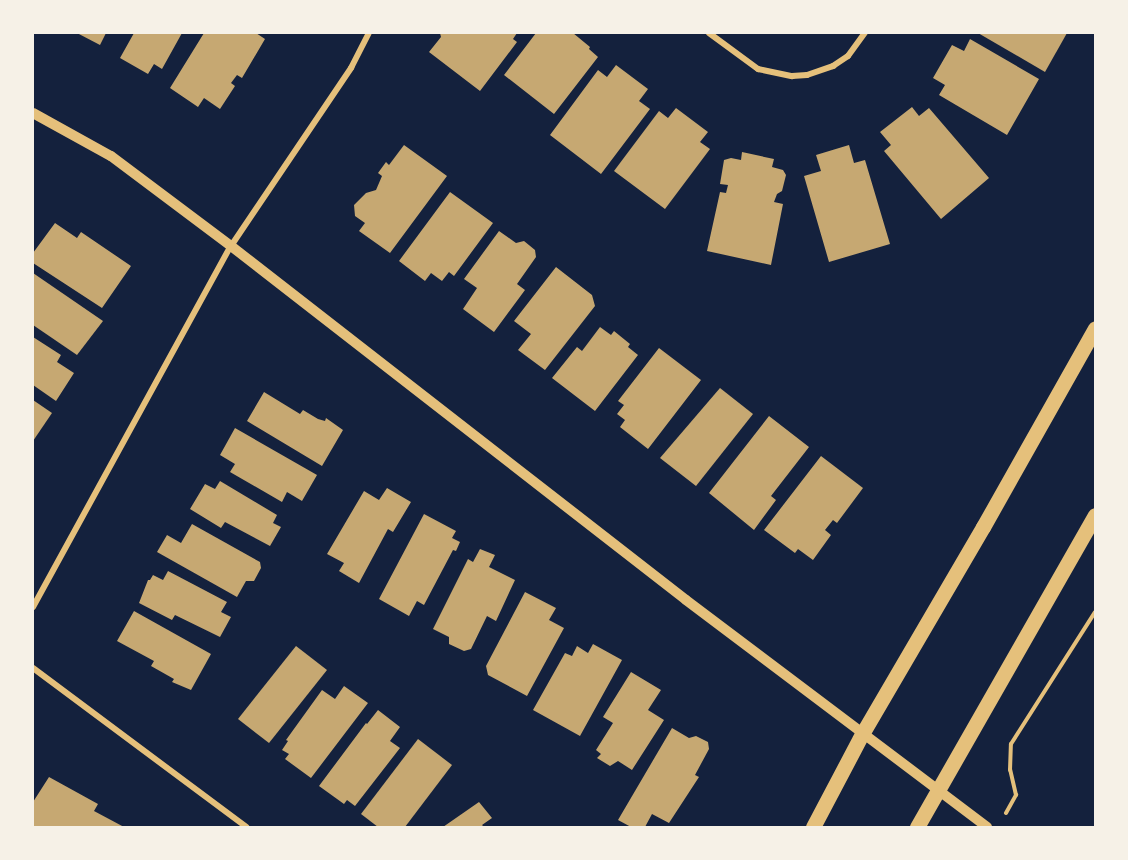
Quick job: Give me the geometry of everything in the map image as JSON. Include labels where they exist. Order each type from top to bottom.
[{"type":"main road","points":[[813,827],[862,734],[983,527],[1095,327]]},
{"type":"main road","points":[[917,827],[1095,514]]},
{"type":"street","points":[[33,607],[231,246],[351,68],[369,33]]},
{"type":"street","points":[[709,33],[758,69],[792,76],[807,75],[833,66],[848,56],[865,33]]},
{"type":"street","points":[[33,113],[111,156],[231,246],[862,734],[987,827]]},
{"type":"street","points":[[33,668],[246,827]]},
{"type":"path","points":[[1016,795],[1010,770],[1011,744],[1095,612]]},
{"type":"building","points":[[77,33],[106,33],[100,45]]},
{"type":"building","points":[[134,33],[182,33],[162,69],[154,64],[148,74],[120,58]]},
{"type":"building","points":[[204,33],[256,33],[265,39],[242,78],[237,75],[231,83],[235,86],[220,109],[204,98],[198,107],[170,88]]},
{"type":"building","points":[[440,33],[517,33],[513,39],[517,42],[480,91],[429,52],[441,37]]},
{"type":"building","points":[[536,33],[573,33],[598,57],[554,114],[504,75]]},
{"type":"building","points":[[978,33],[1067,33],[1045,72]]},
{"type":"building","points":[[970,39],[1039,79],[1007,135],[939,95],[945,85],[933,78],[952,45],[964,51]]},
{"type":"building","points":[[616,65],[648,89],[639,101],[650,109],[601,174],[550,135],[598,70],[607,77]]},
{"type":"building","points":[[912,107],[919,116],[929,108],[989,178],[941,219],[884,151],[891,145],[880,132]]},
{"type":"building","points":[[676,108],[708,132],[700,142],[710,149],[665,209],[614,171],[659,111],[668,118]]},
{"type":"building","points":[[404,145],[447,176],[390,253],[359,231],[365,223],[355,216],[354,205],[366,193],[376,190],[382,176],[378,173],[386,162],[389,165]]},
{"type":"building","points":[[849,145],[854,163],[865,160],[890,244],[829,262],[804,176],[821,171],[816,155]]},
{"type":"building","points":[[742,152],[774,159],[772,167],[783,170],[786,175],[782,191],[777,194],[774,202],[783,204],[771,265],[707,251],[720,192],[726,193],[728,185],[720,184],[724,160],[731,158],[741,160]]},
{"type":"building","points":[[450,192],[493,223],[454,276],[449,272],[442,281],[431,273],[425,281],[399,261]]},
{"type":"building","points":[[55,223],[77,238],[81,232],[131,266],[102,308],[33,263],[33,253]]},
{"type":"building","points":[[499,231],[516,243],[524,241],[535,250],[536,257],[517,284],[525,290],[494,332],[463,309],[477,288],[464,279]]},
{"type":"building","points":[[556,267],[592,295],[595,306],[545,370],[518,350],[531,334],[514,321]]},
{"type":"building","points":[[33,273],[103,321],[77,355],[33,325]]},
{"type":"building","points":[[600,327],[611,335],[614,331],[630,344],[628,347],[638,355],[595,411],[552,378],[577,347],[582,351]]},
{"type":"building","points":[[33,337],[61,355],[57,362],[74,373],[56,401],[33,385]]},
{"type":"building","points":[[659,348],[701,380],[648,449],[620,427],[625,420],[617,414],[624,405],[618,401]]},
{"type":"building","points":[[720,388],[753,414],[696,486],[660,458]]},
{"type":"building","points":[[264,392],[300,414],[303,410],[318,419],[325,421],[326,418],[343,430],[322,466],[247,421]]},
{"type":"building","points":[[33,400],[52,413],[33,441]]},
{"type":"building","points":[[769,416],[809,447],[771,496],[776,500],[754,530],[709,493]]},
{"type":"building","points":[[235,428],[317,475],[302,501],[287,492],[282,502],[230,472],[235,464],[220,455]]},
{"type":"building","points":[[821,456],[863,488],[837,523],[833,520],[825,530],[831,535],[813,560],[798,549],[795,553],[764,530]]},
{"type":"building","points":[[220,481],[277,515],[273,523],[281,527],[270,546],[225,522],[221,528],[190,509],[205,484],[215,489]]},
{"type":"building","points":[[387,488],[411,502],[393,532],[388,529],[359,583],[339,571],[344,563],[327,554],[364,491],[379,500]]},
{"type":"building","points":[[424,514],[456,531],[452,538],[460,542],[456,551],[453,550],[424,605],[417,601],[409,616],[379,599]]},
{"type":"building","points":[[192,524],[260,562],[261,568],[254,581],[246,581],[237,597],[157,552],[167,535],[181,543]]},
{"type":"building","points":[[480,549],[495,555],[489,567],[515,580],[496,621],[487,616],[471,649],[464,651],[449,644],[449,637],[433,629],[468,559],[473,562]]},
{"type":"building","points":[[168,571],[227,602],[221,612],[231,617],[220,637],[175,615],[172,620],[139,603],[148,580],[153,575],[163,580]]},
{"type":"building","points":[[525,592],[556,608],[549,620],[564,628],[527,696],[488,675],[486,666]]},
{"type":"building","points":[[134,611],[211,654],[191,690],[172,682],[174,679],[151,666],[154,661],[117,641]]},
{"type":"building","points":[[593,644],[622,660],[580,736],[533,710],[565,653],[572,656],[577,646],[588,653]]},
{"type":"building","points":[[296,646],[327,670],[269,743],[238,719]]},
{"type":"building","points":[[631,672],[661,690],[648,710],[664,720],[632,770],[618,761],[610,766],[597,758],[601,754],[596,750],[613,723],[603,717]]},
{"type":"building","points":[[344,686],[368,703],[311,778],[285,759],[289,754],[282,750],[288,741],[286,740],[322,690],[335,699]]},
{"type":"building","points":[[378,710],[400,727],[390,741],[400,748],[355,806],[347,800],[344,804],[319,786]]},
{"type":"building","points":[[672,728],[689,738],[696,736],[708,742],[709,749],[695,775],[699,777],[669,823],[652,814],[645,827],[631,827],[618,820]]},
{"type":"building","points":[[418,739],[452,765],[405,827],[378,827],[361,814]]},
{"type":"building","points":[[49,777],[98,804],[94,811],[124,827],[33,826],[33,802]]},
{"type":"building","points":[[479,802],[492,818],[482,825],[484,827],[443,827]]}]
